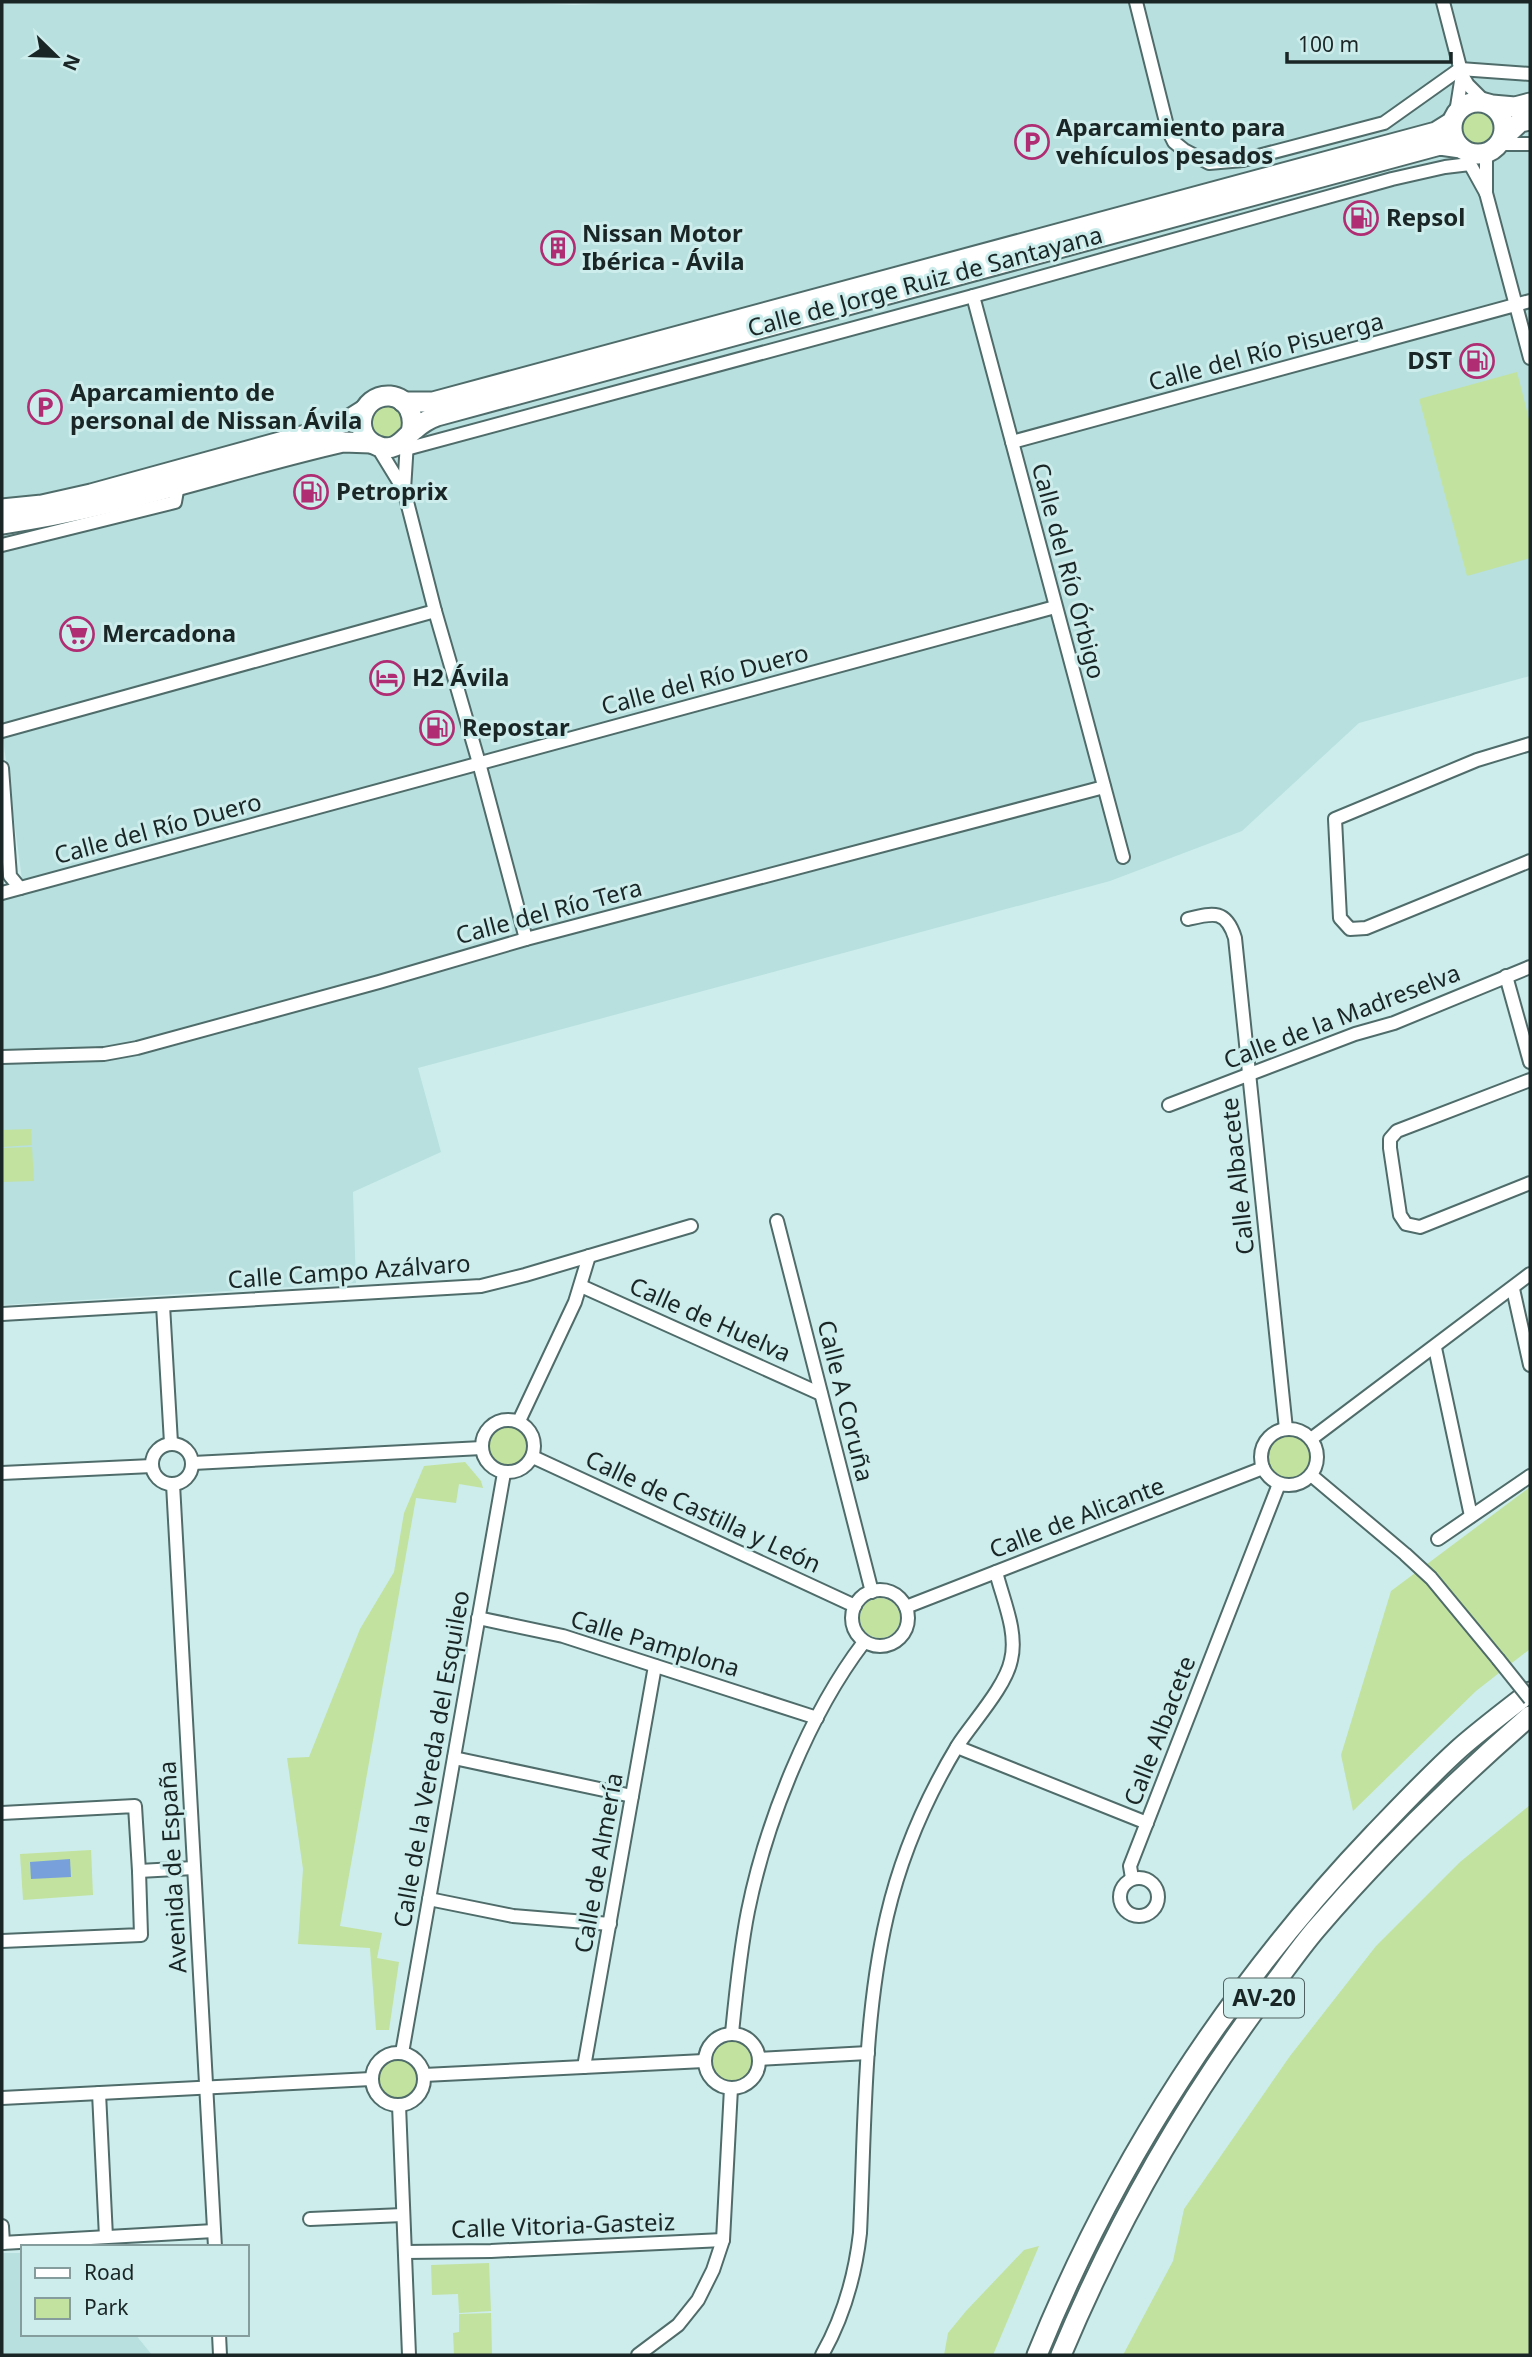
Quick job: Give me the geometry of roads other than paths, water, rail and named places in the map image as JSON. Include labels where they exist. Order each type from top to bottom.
[{"type":"highway","name":"Calle de Jorge Ruiz de Santayana","points":[[2,509],[42,505],[92,494],[320,431],[345,422],[379,397],[388,396],[403,402],[433,402],[1436,132],[1470,103],[1515,107],[1530,103]]},
{"type":"highway","points":[[1454,118],[1453,136],[1481,150],[1504,123],[1498,110],[1489,104]]},
{"type":"highway","name":"Calle de Jorge Ruiz de Santayana","points":[[2,524],[71,513],[343,442],[394,443],[425,421],[464,408],[1440,145],[1481,150],[1520,122],[1530,120]]},
{"type":"highway","points":[[363,410],[362,428],[394,443],[412,416],[403,402]]},
{"type":"highway","name":"AV-20","points":[[1037,2355],[1122,2173],[1201,2047],[1240,1993],[1297,1920],[1385,1823],[1459,1749],[1530,1692]]},
{"type":"highway","name":"AV-20","points":[[1061,2355],[1105,2255],[1144,2182],[1216,2063],[1256,2008],[1314,1931],[1365,1874],[1473,1766],[1530,1716]]},
{"type":"street","points":[[1136,2],[1168,130],[1174,142],[1209,163],[1243,160],[1384,122],[1461,72],[1530,74]]},
{"type":"street","points":[[1443,2],[1461,72],[1468,85],[1489,104]]},
{"type":"street","points":[[1454,118],[1461,72]]},
{"type":"street","name":"Calle de Jorge Ruiz de Santayana","points":[[394,443],[973,296],[1392,178],[1445,167],[1481,150],[1530,144]]},
{"type":"street","points":[[1481,150],[1486,193]]},
{"type":"street","points":[[1481,150],[1486,193],[1530,358]]},
{"type":"street","name":"Calle del Río Órbigo","points":[[973,296],[1123,857]]},
{"type":"street","name":"Calle del Río Pisuerga","points":[[1012,442],[1530,301]]},
{"type":"street","points":[[394,443],[404,491]]},
{"type":"street","points":[[394,443],[435,611],[480,763],[526,939]]},
{"type":"street","points":[[2,545],[175,502],[177,485]]},
{"type":"street","name":"Calle del Río Duero","points":[[2,893],[1055,607]]},
{"type":"street","points":[[2,731],[435,611]]},
{"type":"street","points":[[1530,744],[1477,760],[1335,819],[1340,919],[1350,929],[1366,928],[1530,862]]},
{"type":"street","points":[[2,768],[6,875],[20,888]]},
{"type":"street","name":"Calle del Río Tera","points":[[2,1056],[104,1054],[137,1048],[526,939],[1104,787]]},
{"type":"street","name":"Calle Albacete","points":[[1188,919],[1212,913],[1231,925],[1235,938],[1286,1429]]},
{"type":"street","name":"Calle de la Madreselva","points":[[1169,1105],[1355,1034],[1394,1023],[1530,967]]},
{"type":"street","points":[[1506,976],[1530,1062]]},
{"type":"street","points":[[1530,1080],[1397,1131],[1390,1139],[1390,1148],[1400,1215],[1406,1224],[1413,1227],[1420,1227],[1530,1184]]},
{"type":"street","name":"Calle A Coruña","points":[[777,1221],[872,1592]]},
{"type":"street","name":"Calle Campo Azálvaro","points":[[2,1314],[481,1286],[691,1226]]},
{"type":"street","points":[[519,1421],[581,1286],[589,1256]]},
{"type":"street","points":[[1311,1439],[1530,1274]]},
{"type":"street","name":"Calle de Huelva","points":[[581,1286],[821,1394]]},
{"type":"street","points":[[1513,1289],[1530,1365]]},
{"type":"street","points":[[163,1305],[171,1443]]},
{"type":"street","points":[[1435,1348],[1471,1516]]},
{"type":"street","points":[[506,1419],[519,1421],[530,1430],[535,1443],[533,1457],[526,1466],[516,1472],[504,1473],[493,1468],[485,1459],[481,1448],[484,1434],[493,1424],[506,1419]]},
{"type":"street","points":[[1286,1429],[1300,1431],[1311,1439],[1317,1451],[1317,1464],[1311,1475],[1302,1483],[1291,1486],[1279,1484],[1269,1477],[1263,1468],[1261,1455],[1265,1443],[1274,1434],[1286,1429]]},
{"type":"street","points":[[171,1443],[186,1448],[193,1463],[187,1478],[173,1484],[159,1479],[152,1465],[157,1450],[171,1443]]},
{"type":"street","points":[[193,1463],[481,1448]]},
{"type":"street","name":"Calle de Castilla y León","points":[[533,1457],[855,1606]]},
{"type":"street","points":[[2,1473],[152,1465]]},
{"type":"street","name":"Calle de Alicante","points":[[906,1608],[1263,1468]]},
{"type":"street","name":"Calle de la Vereda del Esquileo","points":[[402,2053],[504,1473]]},
{"type":"street","points":[[1311,1475],[1431,1578],[1530,1699]]},
{"type":"street","points":[[1438,1539],[1530,1476]]},
{"type":"street","name":"Avenida de España","points":[[173,1484],[215,2245]]},
{"type":"street","name":"Calle Albacete","points":[[1132,1878],[1130,1866],[1279,1484]]},
{"type":"street","points":[[822,2355],[843,2311],[856,2266],[869,2053],[878,1956],[900,1872],[916,1828],[957,1747],[1004,1679],[1011,1663],[1013,1646],[1010,1625],[996,1573]]},
{"type":"street","points":[[886,1591],[898,1596],[906,1608],[906,1629],[892,1644],[877,1647],[864,1642],[855,1632],[852,1619],[855,1606],[862,1597],[872,1592],[886,1591]]},
{"type":"street","name":"Calle Pamplona","points":[[478,1618],[563,1636],[817,1718]]},
{"type":"street","points":[[732,2034],[742,1947],[765,1848],[788,1783],[817,1718],[852,1657],[864,1642]]},
{"type":"street","name":"Calle de Almería","points":[[584,2067],[655,1666]]},
{"type":"street","points":[[957,1747],[1147,1822]]},
{"type":"street","points":[[454,1758],[632,1796]]},
{"type":"street","points":[[2,1813],[135,1806],[141,1935],[2,1941]]},
{"type":"street","points":[[139,1871],[194,1868]]},
{"type":"street","points":[[429,1899],[513,1916],[610,1924]]},
{"type":"street","points":[[732,2034],[745,2037],[755,2046],[759,2059],[756,2074],[746,2084],[731,2088],[718,2085],[708,2075],[704,2061],[708,2047],[718,2037],[732,2034]]},
{"type":"street","points":[[402,2053],[412,2057],[420,2065],[424,2076],[421,2090],[412,2101],[399,2105],[385,2102],[375,2093],[371,2079],[375,2064],[387,2054],[402,2053]]},
{"type":"street","points":[[759,2059],[869,2053]]},
{"type":"street","points":[[424,2076],[704,2061]]},
{"type":"street","points":[[2,2098],[371,2079]]},
{"type":"street","points":[[639,2355],[678,2325],[698,2300],[713,2270],[723,2240],[731,2088]]},
{"type":"street","points":[[99,2093],[106,2237]]},
{"type":"street","points":[[399,2105],[409,2355]]},
{"type":"street","points":[[310,2220],[403,2215]]},
{"type":"street","points":[[2,2226],[2,2243],[214,2231]]},
{"type":"street","name":"Calle Vitoria-Gasteiz","points":[[405,2252],[491,2252],[723,2240]]},
{"type":"street","points":[[219,2336],[220,2355]]},
{"type":"water","points":[[70,1859],[71,1877],[31,1879],[30,1862]]},
{"type":"place","name":"Aparcamiento para vehículos pesados","points":[[1032,142]]},
{"type":"place","name":"Repsol","points":[[1361,218]]},
{"type":"place","name":"Nissan Motor Ibérica - Ávila","points":[[558,248]]},
{"type":"place","name":"DST","points":[[1477,361]]},
{"type":"place","name":"Aparcamiento de personal de Nissan Ávila","points":[[45,407]]},
{"type":"place","name":"Petroprix","points":[[311,492]]},
{"type":"place","name":"Mercadona","points":[[77,634]]},
{"type":"place","name":"H2 Ávila","points":[[387,678]]},
{"type":"place","name":"Repostar","points":[[437,728]]}]
